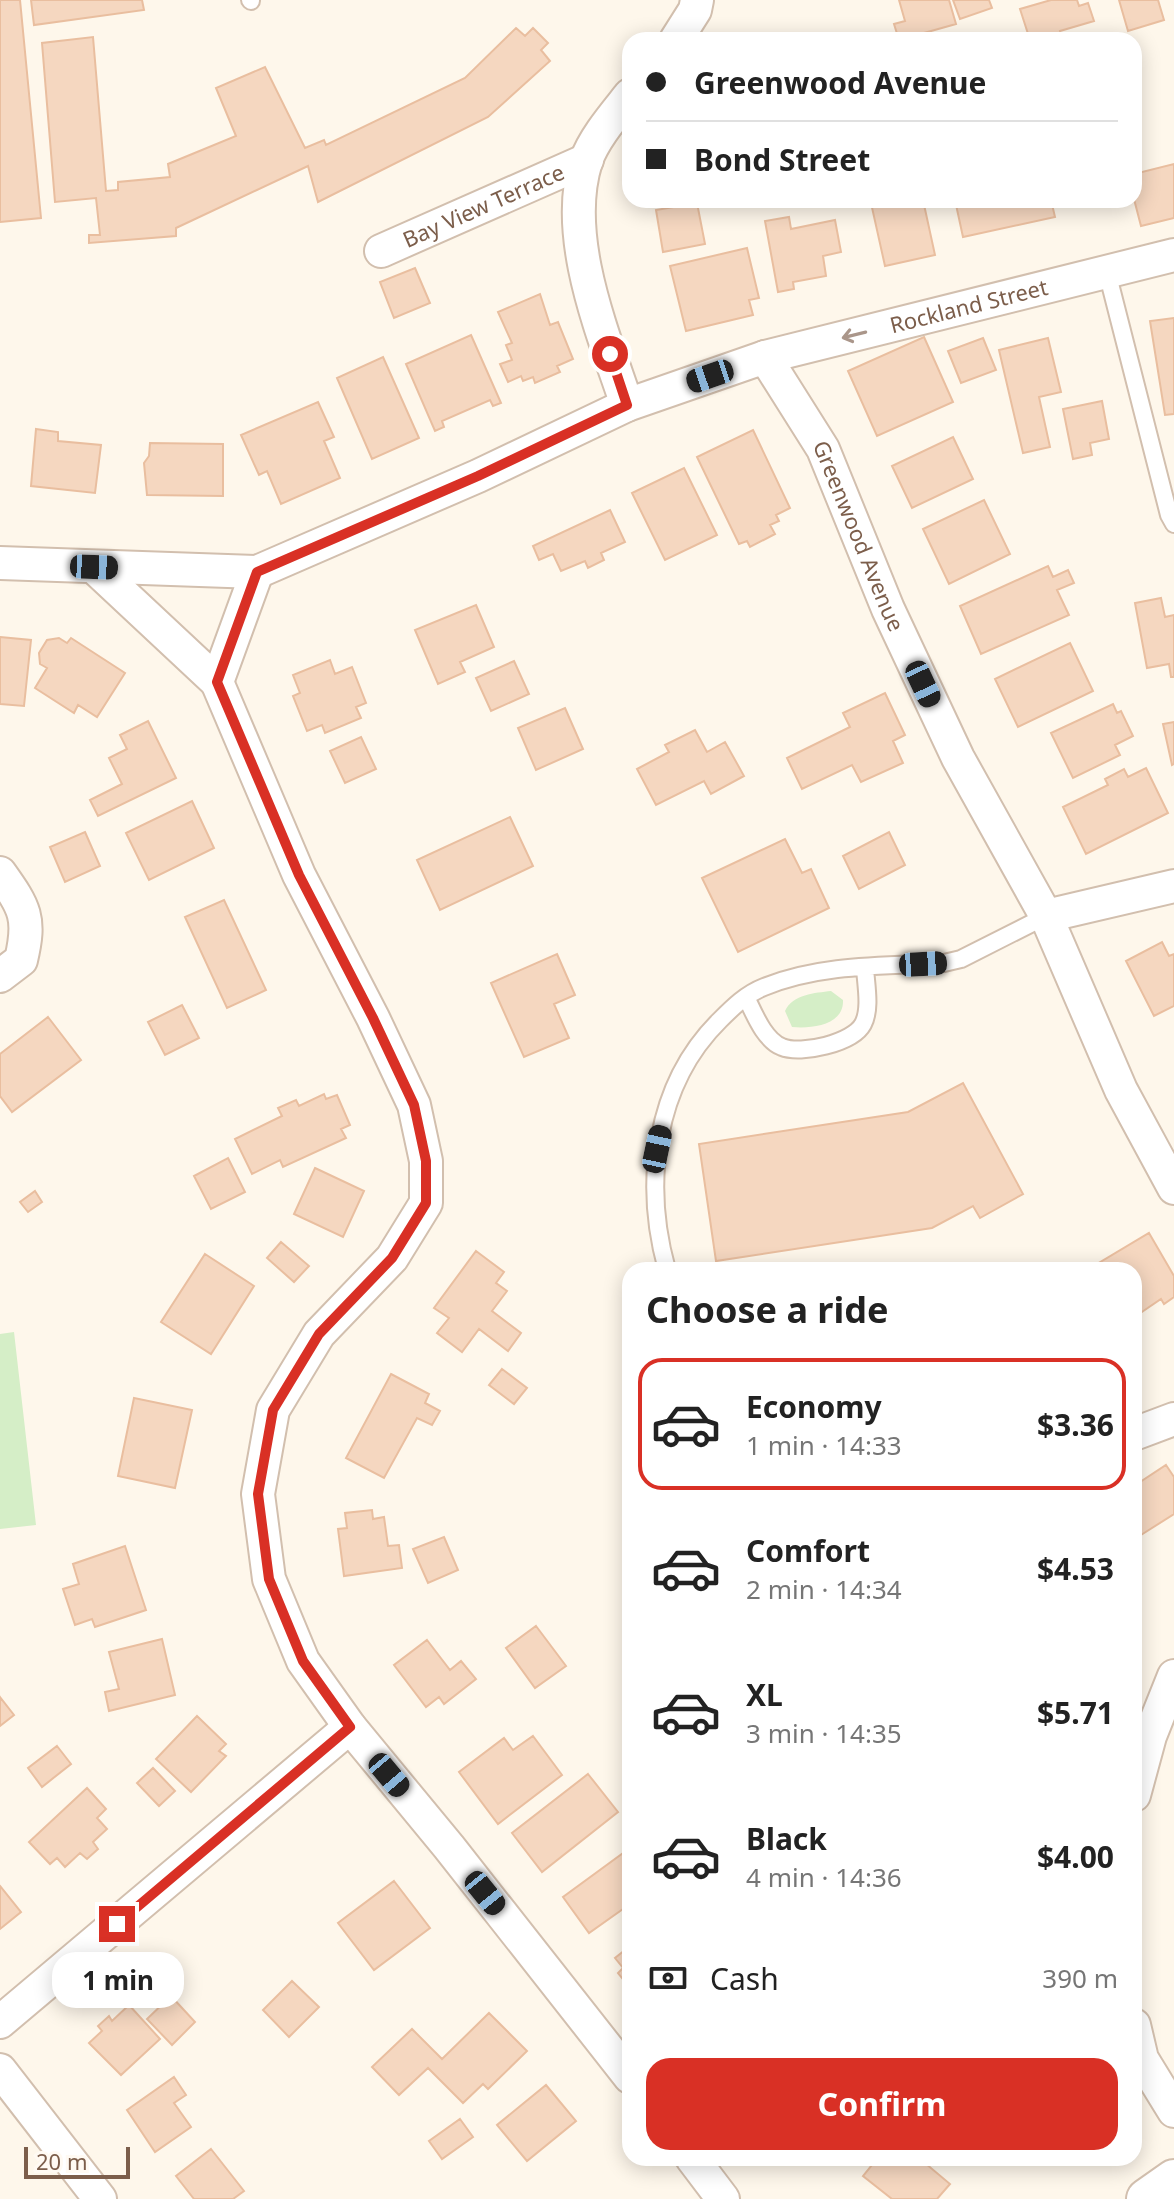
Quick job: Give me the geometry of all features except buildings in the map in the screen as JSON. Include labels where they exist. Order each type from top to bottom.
[{"type":"street","points":[[681,32],[695,10],[697,0]]},
{"type":"street","points":[[622,107],[587,160],[580,197],[586,269],[594,304],[627,405]]},
{"type":"street","name":"Bay View Terrace","points":[[381,251],[587,160]]},
{"type":"street","name":"Rockland Street","points":[[765,357],[1174,255]]},
{"type":"street","points":[[0,563],[257,572],[478,476],[627,405],[765,357]]},
{"type":"street","name":"Greenwood Avenue","points":[[765,357],[823,449],[888,609],[958,758],[1046,916],[1121,1090],[1174,1188]]},
{"type":"street","points":[[94,567],[217,682],[299,875],[414,1105],[426,1161],[426,1203],[392,1258],[319,1334],[273,1410],[258,1494],[269,1579],[303,1661],[350,1727],[622,2067]]},
{"type":"street","points":[[217,682],[257,572]]},
{"type":"street","points":[[0,873],[20,902],[28,932],[21,960],[0,976]]},
{"type":"street","points":[[1046,916],[1174,886]]},
{"type":"street","points":[[1142,1431],[1174,1419]]},
{"type":"street","points":[[1142,1766],[1174,1676]]},
{"type":"street","points":[[0,2022],[350,1727]]},
{"type":"street","points":[[1142,2059],[1174,2111]]},
{"type":"street","points":[[0,2070],[100,2199]]},
{"type":"street","points":[[698,2166],[723,2199]]},
{"type":"street","points":[[1147,2199],[1174,2180]]},
{"type":"lane","points":[[1107,272],[1169,515],[1174,524]]},
{"type":"lane","points":[[665,1262],[659,1240],[655,1189],[657,1149],[666,1105],[686,1065],[711,1029],[746,997],[760,988],[793,976],[820,971],[944,963],[961,959],[1046,916]]},
{"type":"lane","points":[[746,997],[768,1035],[781,1047],[797,1049],[838,1043],[851,1038],[863,1024],[866,1008],[865,968]]},
{"type":"green space","points":[[831,991],[843,1000],[842,1008],[833,1020],[817,1026],[792,1027],[785,1011],[793,1001],[805,995]]},
{"type":"green space","points":[[14,1332],[36,1525],[0,1529],[0,1334]]},
{"type":"route","points":[[117,1924],[350,1727],[303,1661],[269,1579],[258,1494],[273,1410],[319,1334],[392,1258],[426,1203],[426,1161],[414,1105],[299,875],[217,682],[257,572],[316,549],[478,476],[627,405],[610,354]]}]
